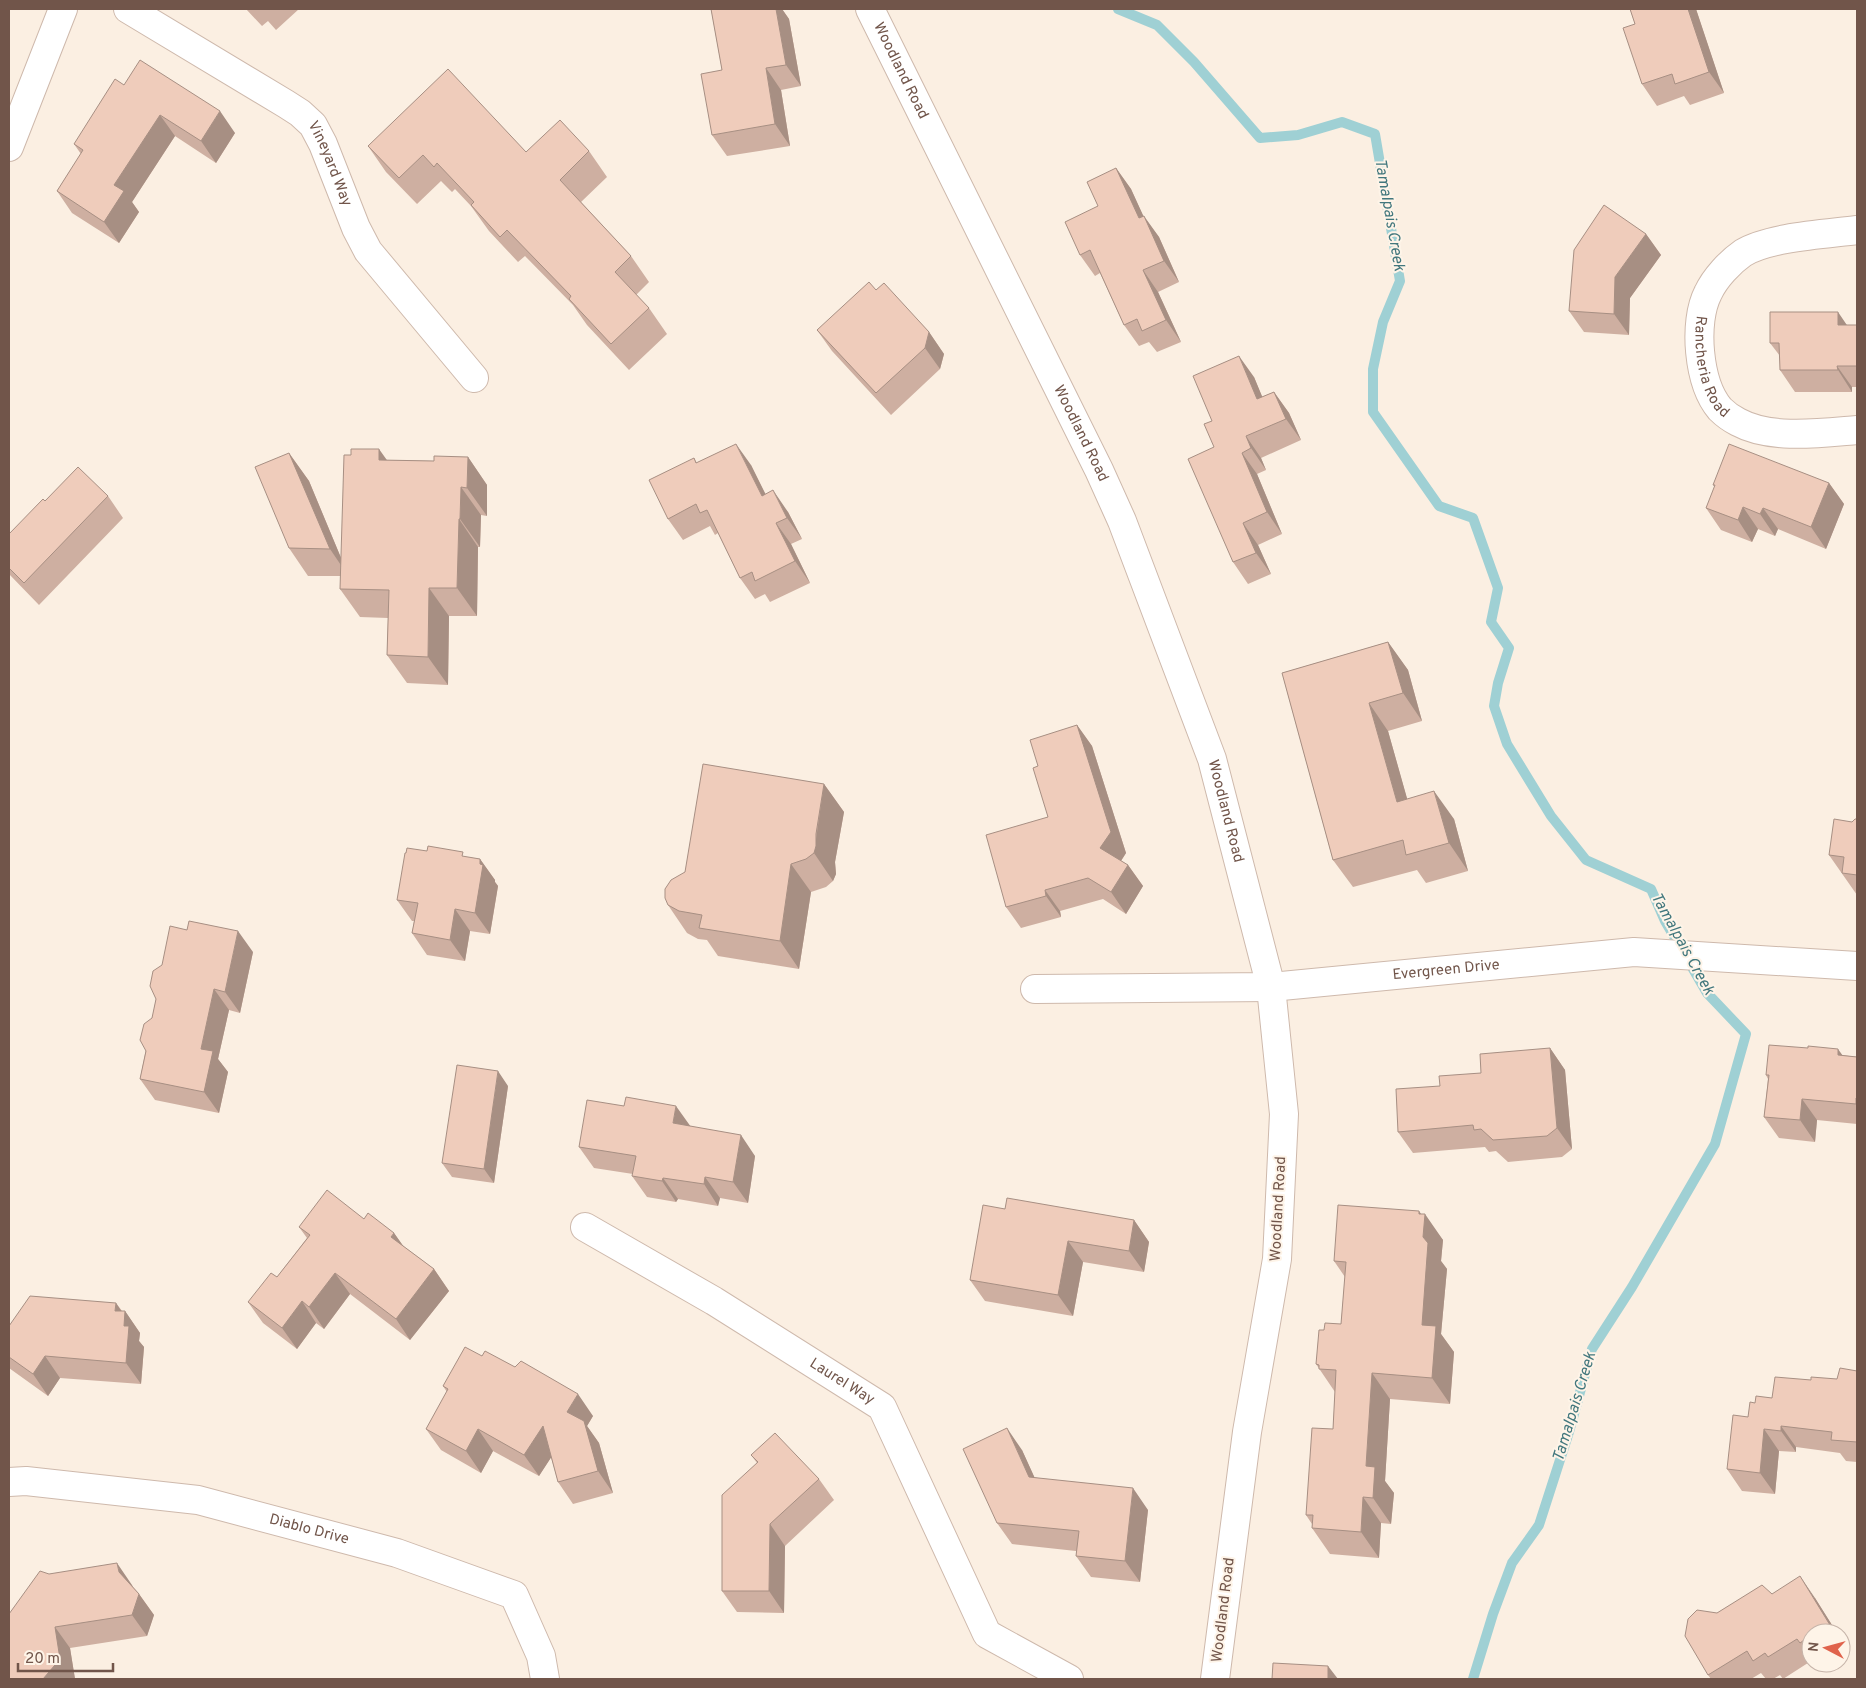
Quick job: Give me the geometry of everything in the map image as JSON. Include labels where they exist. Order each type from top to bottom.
[{"type":"street","points":[[9,147],[63,9]]},
{"type":"street","name":"Vineyard Way","points":[[128,9],[286,104],[313,125],[323,144],[356,228],[368,251],[474,378]]},
{"type":"street","name":"Woodland Road","points":[[870,9],[1099,470],[1122,521],[1212,759],[1271,987],[1284,1114],[1277,1259],[1247,1432],[1215,1679]]},
{"type":"street","name":"Rancheria Road","points":[[1857,230],[1769,242],[1743,254],[1722,273],[1708,292],[1700,318],[1701,363],[1709,390],[1720,409],[1726,414],[1738,422],[1766,431],[1800,435],[1857,430]]},
{"type":"street","name":"Evergreen Drive","points":[[1035,989],[1271,987],[1634,952],[1857,966]]},
{"type":"street","name":"Laurel Way","points":[[585,1227],[714,1301],[882,1407],[987,1634],[1069,1679]]},
{"type":"street","name":"Diablo Drive","points":[[9,1482],[26,1481],[198,1500],[397,1553],[514,1595],[541,1656],[544,1679]]},
{"type":"building","points":[[711,9],[776,9],[786,65],[766,68],[775,124],[712,135],[701,74],[722,70]]},
{"type":"building","points":[[1630,9],[1688,9],[1709,72],[1675,84],[1672,74],[1642,84],[1623,28],[1635,24]]},
{"type":"building","points":[[140,60],[220,111],[201,141],[160,115],[114,185],[124,191],[104,222],[57,191],[83,150],[74,144],[115,79],[124,85]]},
{"type":"building","points":[[448,69],[526,152],[560,120],[589,151],[560,180],[631,256],[615,272],[649,308],[611,344],[569,299],[571,296],[507,230],[500,237],[471,205],[474,202],[437,163],[434,167],[423,155],[399,178],[368,146]]},
{"type":"building","points":[[1116,168],[1139,218],[1144,216],[1164,261],[1143,270],[1166,320],[1142,331],[1137,319],[1124,325],[1090,250],[1080,255],[1065,222],[1098,206],[1087,182]]},
{"type":"building","points":[[1604,205],[1646,234],[1615,277],[1614,314],[1569,311],[1574,250]]},
{"type":"building","points":[[869,282],[876,290],[884,283],[929,332],[925,348],[876,393],[817,330]]},
{"type":"building","points":[[1770,312],[1838,312],[1838,325],[1857,325],[1857,366],[1837,366],[1838,370],[1780,370],[1779,343],[1770,343]]},
{"type":"building","points":[[1239,356],[1257,399],[1274,392],[1286,419],[1246,436],[1251,448],[1242,453],[1267,512],[1243,523],[1256,553],[1233,562],[1188,459],[1214,447],[1204,424],[1212,421],[1193,376]]},
{"type":"building","points":[[736,444],[762,496],[773,490],[787,518],[776,523],[795,561],[755,581],[752,572],[740,578],[707,510],[700,513],[696,504],[668,519],[649,480],[694,458],[696,463]]},
{"type":"building","points":[[1729,444],[1829,483],[1811,527],[1763,508],[1760,514],[1743,507],[1738,520],[1706,508]]},
{"type":"building","points":[[351,449],[379,449],[379,460],[434,461],[434,456],[468,457],[467,488],[461,487],[457,588],[429,588],[428,657],[387,655],[389,590],[340,589],[344,455],[351,455]]},
{"type":"building","points":[[289,453],[330,549],[289,548],[255,467]]},
{"type":"building","points":[[78,467],[108,496],[24,583],[9,568],[9,534]]},
{"type":"building","points":[[1388,642],[1403,693],[1369,703],[1397,802],[1434,791],[1449,843],[1406,855],[1403,840],[1333,860],[1282,673]]},
{"type":"building","points":[[1077,725],[1111,832],[1100,848],[1128,865],[1111,892],[1088,878],[1045,890],[1046,896],[1006,907],[986,835],[1048,817],[1033,768],[1038,766],[1030,740]]},
{"type":"building","points":[[703,764],[824,784],[814,853],[806,859],[791,864],[780,941],[699,928],[702,915],[679,911],[668,905],[665,898],[665,889],[671,880],[685,872]]},
{"type":"building","points":[[1834,819],[1852,822],[1857,819],[1857,875],[1842,873],[1844,857],[1829,855]]},
{"type":"building","points":[[428,846],[463,852],[462,856],[480,859],[480,864],[483,865],[475,913],[455,909],[450,940],[412,933],[418,903],[397,900],[407,848],[427,851]]},
{"type":"building","points":[[189,921],[238,931],[225,992],[214,989],[201,1049],[213,1051],[204,1092],[140,1079],[146,1051],[140,1040],[144,1024],[152,1018],[156,999],[150,986],[153,971],[162,965],[170,926],[187,930]]},
{"type":"building","points":[[1769,1045],[1838,1049],[1838,1055],[1857,1057],[1856,1104],[1802,1099],[1800,1120],[1764,1117],[1769,1075],[1766,1075]]},
{"type":"building","points":[[1550,1048],[1557,1128],[1547,1136],[1493,1140],[1481,1129],[1474,1130],[1473,1125],[1398,1132],[1396,1089],[1440,1086],[1439,1076],[1481,1073],[1480,1054]]},
{"type":"building","points":[[457,1065],[498,1071],[484,1169],[442,1163]]},
{"type":"building","points":[[626,1097],[676,1106],[673,1123],[741,1135],[733,1182],[705,1177],[704,1184],[663,1178],[662,1181],[632,1176],[636,1156],[579,1147],[587,1100],[624,1106]]},
{"type":"building","points":[[327,1190],[364,1219],[368,1213],[394,1233],[391,1237],[434,1269],[396,1319],[335,1273],[309,1307],[302,1301],[282,1328],[248,1302],[271,1273],[277,1277],[310,1235],[299,1227]]},
{"type":"building","points":[[1007,1198],[1134,1220],[1129,1251],[1068,1241],[1058,1295],[970,1280],[983,1205],[1005,1209]]},
{"type":"building","points":[[1338,1205],[1419,1211],[1419,1214],[1425,1214],[1423,1237],[1428,1243],[1422,1325],[1436,1326],[1432,1378],[1372,1373],[1366,1466],[1375,1467],[1373,1498],[1363,1497],[1361,1532],[1312,1528],[1313,1515],[1306,1515],[1312,1428],[1333,1429],[1336,1370],[1319,1369],[1319,1365],[1316,1364],[1319,1330],[1324,1330],[1325,1323],[1341,1324],[1346,1262],[1334,1261]]},
{"type":"building","points":[[30,1296],[116,1303],[115,1311],[125,1311],[124,1326],[129,1326],[126,1363],[45,1356],[33,1374],[9,1357],[9,1326]]},
{"type":"building","points":[[465,1347],[482,1356],[485,1351],[515,1367],[521,1361],[578,1394],[567,1412],[584,1421],[598,1471],[558,1482],[543,1426],[524,1455],[478,1429],[466,1451],[426,1429],[448,1389],[443,1386]]},
{"type":"building","points":[[1840,1368],[1857,1371],[1857,1442],[1831,1440],[1832,1432],[1781,1426],[1781,1431],[1764,1429],[1760,1473],[1727,1469],[1733,1415],[1748,1417],[1750,1402],[1755,1403],[1756,1396],[1772,1398],[1775,1377],[1811,1380],[1811,1377],[1837,1379]]},
{"type":"building","points":[[1007,1428],[1029,1477],[1133,1488],[1125,1561],[1076,1556],[1079,1531],[997,1523],[963,1449]]},
{"type":"building","points":[[775,1433],[819,1479],[770,1524],[769,1591],[722,1591],[722,1495],[758,1462],[751,1455]]},
{"type":"building","points":[[117,1563],[119,1572],[139,1594],[132,1615],[55,1627],[60,1659],[43,1679],[9,1679],[9,1614],[40,1571],[49,1574]]},
{"type":"building","points":[[1800,1576],[1829,1623],[1801,1623],[1800,1643],[1797,1639],[1768,1657],[1765,1653],[1753,1661],[1747,1651],[1708,1675],[1685,1636],[1688,1619],[1697,1610],[1717,1613],[1762,1585],[1772,1594]]},
{"type":"building","points":[[1273,1663],[1328,1666],[1328,1679],[1272,1679]]},
{"type":"waterway","name":"Tamalpais Creek","points":[[1118,9],[1157,25],[1194,62],[1260,138],[1298,135],[1342,122],[1375,134],[1400,281],[1383,322],[1373,369],[1373,412],[1439,506],[1473,518],[1498,588],[1491,622],[1509,648],[1498,683],[1494,706],[1507,744],[1551,816],[1586,860],[1651,889],[1665,921],[1707,993],[1746,1034],[1715,1144],[1632,1287],[1592,1349],[1569,1432],[1539,1525],[1512,1563],[1493,1614],[1473,1679]]}]
